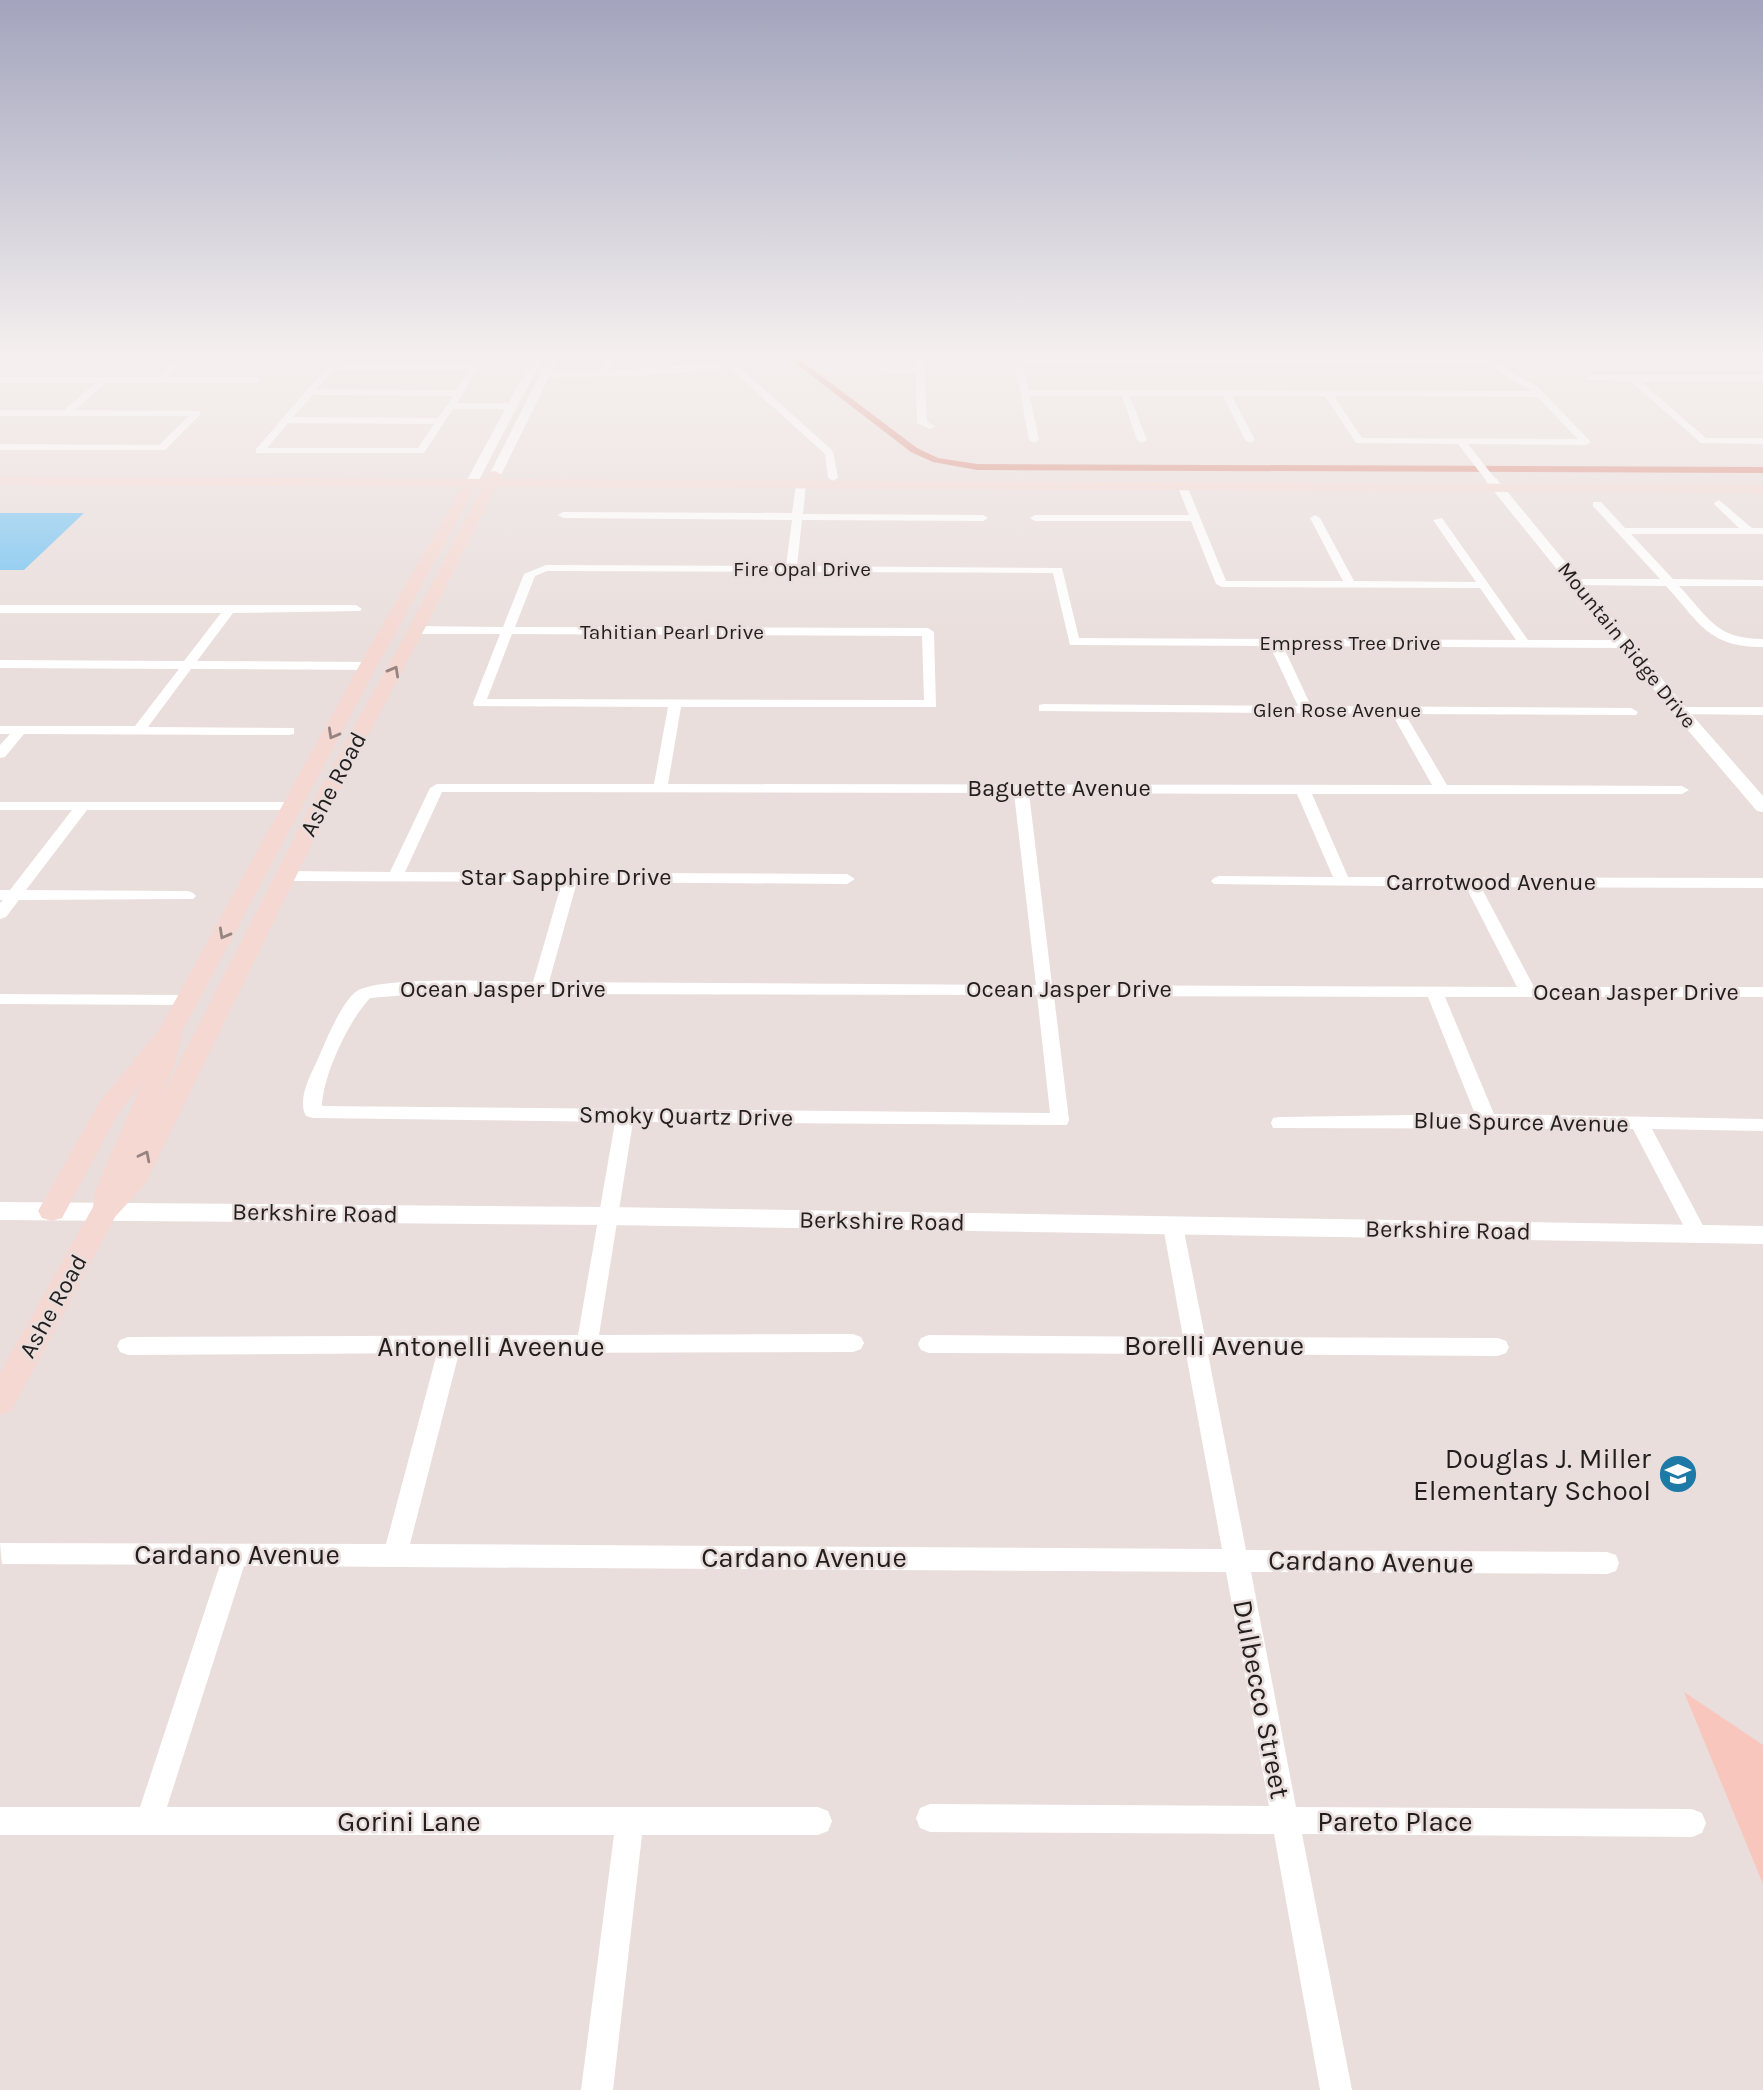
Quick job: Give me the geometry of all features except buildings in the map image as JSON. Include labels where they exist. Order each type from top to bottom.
[{"type":"main road","points":[[0,478],[64,475],[484,478],[1183,488],[1493,482],[1763,489]]},
{"type":"main road","points":[[0,478],[1763,482]]},
{"type":"main road","name":"Ashe Road","points":[[106,1210],[109,1191],[163,1064],[171,1030],[436,546],[484,478]]},
{"type":"main road","name":"Ashe Road","points":[[0,1402],[106,1210],[131,1184],[284,876],[416,630],[484,478]]},
{"type":"main road","points":[[801,484],[832,478]]},
{"type":"main road","points":[[1183,488],[1191,484],[1238,484],[1244,481]]},
{"type":"main road","points":[[436,546],[441,551],[428,579],[437,587]]},
{"type":"main road","points":[[414,587],[418,594],[404,623],[406,627],[416,630]]},
{"type":"main road","points":[[361,731],[357,726],[377,673],[368,666]]},
{"type":"main road","points":[[52,1211],[108,1109],[171,1030]]},
{"type":"street","points":[[259,451],[421,451]]},
{"type":"street","name":"Ashe Road","points":[[484,478],[495,451]]},
{"type":"street","name":"Ashe Road","points":[[484,478],[500,451]]},
{"type":"street","points":[[827,451],[830,453],[832,478]]},
{"type":"street","points":[[1468,451],[1493,482]]},
{"type":"street","name":"Mountain Ridge Drive","points":[[1493,482],[1680,711],[1763,807]]},
{"type":"street","points":[[791,569],[801,484]]},
{"type":"street","points":[[1183,488],[1222,584],[1483,584]]},
{"type":"street","points":[[1719,503],[1749,531]]},
{"type":"street","points":[[1597,504],[1717,634],[1738,643],[1763,643]]},
{"type":"street","points":[[563,515],[983,518]]},
{"type":"street","points":[[1035,518],[1195,518]]},
{"type":"street","points":[[1315,518],[1350,584]]},
{"type":"street","points":[[1438,520],[1525,644]]},
{"type":"street","points":[[1623,531],[1763,531]]},
{"type":"street","name":"Fire Opal Drive","points":[[506,632],[530,574],[546,568],[1058,570],[1074,642]]},
{"type":"street","points":[[1576,582],[1763,583]]},
{"type":"street","points":[[0,609],[356,609]]},
{"type":"street","points":[[138,731],[230,609]]},
{"type":"street","name":"Tahitian Pearl Drive","points":[[416,630],[928,632],[931,704],[676,704]]},
{"type":"street","points":[[506,632],[479,703],[676,704],[661,787]]},
{"type":"street","name":"Empress Tree Drive","points":[[1074,642],[1626,644]]},
{"type":"street","points":[[1275,643],[1307,710]]},
{"type":"street","points":[[0,664],[368,666]]},
{"type":"street","name":"Glen Rose Avenue","points":[[1044,708],[1631,712]]},
{"type":"street","points":[[1396,710],[1441,788]]},
{"type":"street","points":[[1680,711],[1763,711]]},
{"type":"street","points":[[0,730],[289,731]]},
{"type":"street","points":[[0,754],[20,730]]},
{"type":"street","name":"Baguette Avenue","points":[[396,875],[437,788],[1682,790]]},
{"type":"street","points":[[1301,788],[1342,881]]},
{"type":"street","points":[[1021,789],[1043,989]]},
{"type":"street","points":[[0,806],[294,806]]},
{"type":"street","points":[[0,914],[7,895],[83,806]]},
{"type":"street","name":"Star Sapphire Drive","points":[[284,876],[848,879]]},
{"type":"street","points":[[539,989],[571,877]]},
{"type":"street","name":"Carrotwood Avenue","points":[[1219,881],[1763,883]]},
{"type":"street","points":[[1471,882],[1529,993]]},
{"type":"street","points":[[7,895],[188,896]]},
{"type":"street","name":"Ocean Jasper Drive","points":[[313,1112],[315,1087],[353,1004],[364,994],[376,989],[1763,992]]},
{"type":"street","name":"Smoky Quartz Drive","points":[[313,1112],[1060,1120],[1043,989]]},
{"type":"street","points":[[1434,990],[1487,1120]]},
{"type":"street","points":[[0,999],[188,999]]},
{"type":"street","points":[[587,1345],[625,1115]]},
{"type":"street","name":"Blue Spurce Avenue","points":[[1280,1123],[1487,1120],[1763,1125]]},
{"type":"street","points":[[1640,1124],[1698,1235]]},
{"type":"street","name":"Berkshire Road","points":[[0,1211],[607,1216],[1763,1236]]},
{"type":"street","name":"Dulbecco Street","points":[[1173,1226],[1336,2090]]},
{"type":"street","name":"Antonelli Aveenue","points":[[128,1346],[853,1343]]},
{"type":"street","name":"Borelli Avenue","points":[[929,1343],[1498,1347]]},
{"type":"street","points":[[395,1555],[450,1346]]},
{"type":"street","name":"Cardano Avenue","points":[[2,1553],[1607,1563]]},
{"type":"street","points":[[149,1821],[236,1554]]},
{"type":"street","name":"Pareto Place","points":[[930,1818],[1692,1823]]},
{"type":"street","name":"Gorini Lane","points":[[0,1821],[818,1821]]},
{"type":"street","points":[[597,2090],[631,1821]]},
{"type":"shaded area","points":[[1684,1692],[1763,1745],[1763,1884]]},
{"type":"waterway","points":[[915,451],[936,460],[977,467],[1763,470]]},
{"type":"place","name":"Douglas J. Miller Elementary School","points":[[1678,1474]]}]
